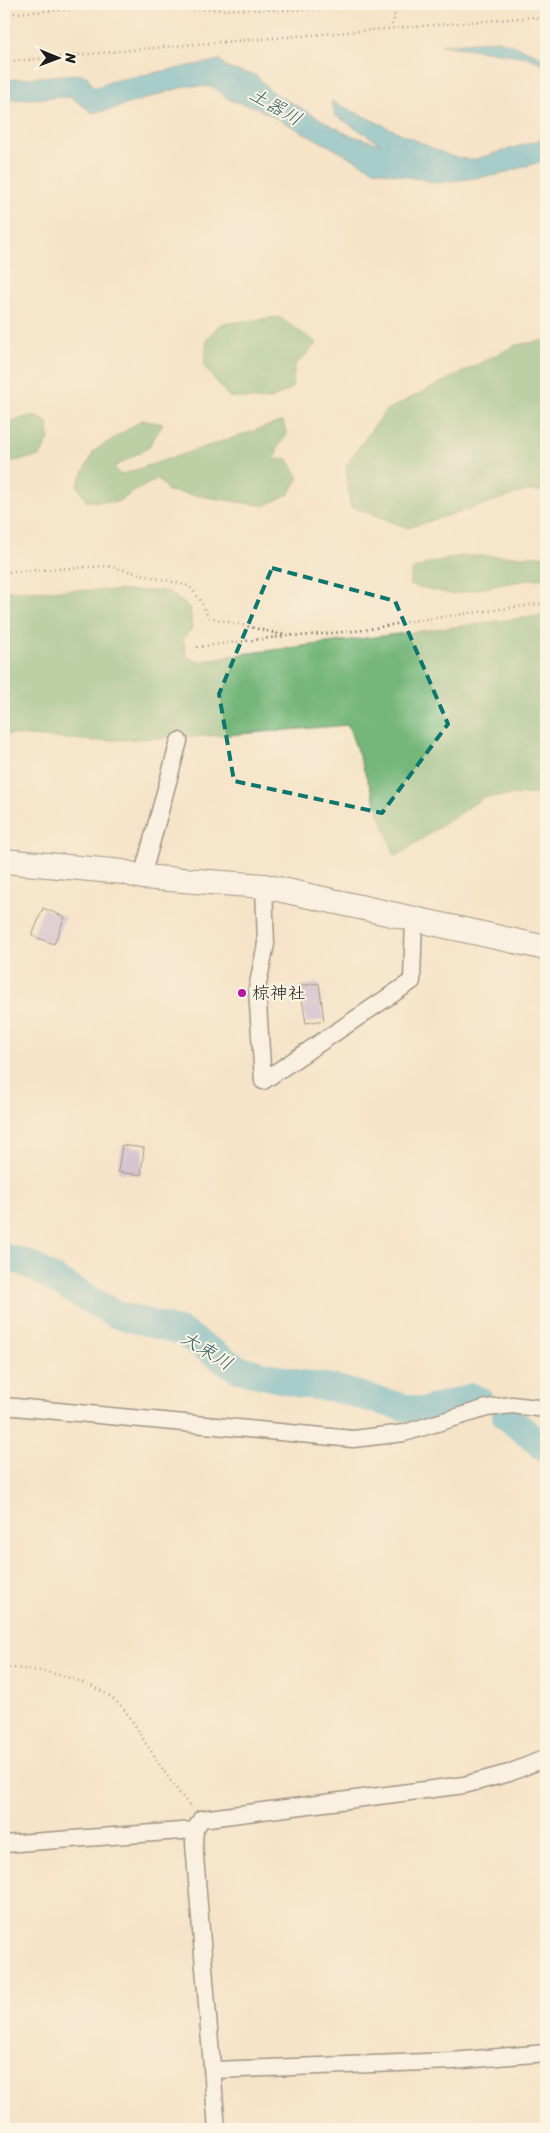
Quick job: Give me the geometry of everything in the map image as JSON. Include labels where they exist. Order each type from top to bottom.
[{"type":"street","points":[[142,877],[179,741]]},
{"type":"street","points":[[4,861],[124,872],[142,877],[264,886],[546,948]]},
{"type":"street","points":[[264,886],[266,944],[257,989],[263,1080],[412,981],[414,918]]},
{"type":"street","points":[[4,1406],[353,1438],[404,1433],[487,1408],[512,1406],[546,1409]]},
{"type":"street","points":[[4,1844],[198,1824],[464,1785],[510,1773],[546,1758]]},
{"type":"street","points":[[198,1824],[217,2129]]},
{"type":"street","points":[[212,2070],[452,2061],[546,2053]]},
{"type":"path","points":[[4,14],[141,4]]},
{"type":"path","points":[[160,4],[166,9],[288,10],[389,7],[395,16],[390,28]]},
{"type":"path","points":[[4,62],[534,17],[546,22]]},
{"type":"path","points":[[4,572],[108,566],[189,586],[201,601],[208,617],[293,635]]},
{"type":"path","points":[[197,647],[293,635],[364,630],[412,621],[546,603]]},
{"type":"path","points":[[4,1668],[18,1668],[66,1677],[100,1689],[120,1705],[198,1824]]},
{"type":"highlighted area","points":[[272,568],[395,601],[448,724],[382,813],[234,781],[219,694]]},
{"type":"green space","points":[[279,317],[317,343],[295,366],[292,388],[269,400],[229,397],[204,366],[207,339],[220,324]]},
{"type":"green space","points":[[546,340],[546,491],[526,491],[408,528],[350,506],[346,465],[385,411],[516,345]]},
{"type":"green space","points":[[34,415],[48,423],[49,439],[40,456],[4,463],[4,423]]},
{"type":"green space","points":[[142,420],[163,424],[148,448],[114,467],[120,475],[283,421],[287,435],[278,446],[275,460],[287,458],[299,478],[289,494],[264,506],[168,491],[158,478],[117,502],[86,501],[77,485],[94,451]]},
{"type":"green space","points":[[461,556],[546,556],[546,579],[532,579],[452,594],[409,585],[412,570],[432,562]]},
{"type":"green space","points":[[4,591],[168,591],[190,608],[192,629],[183,638],[187,657],[199,662],[242,654],[546,615],[546,793],[484,797],[395,857],[348,725],[227,735],[94,741],[4,734]]},
{"type":"water","points":[[498,40],[546,58],[546,66],[528,57],[441,45]]},
{"type":"water","name":"土器川","points":[[220,60],[229,69],[256,75],[272,92],[349,135],[381,144],[335,115],[331,101],[450,156],[472,160],[546,138],[546,160],[498,175],[437,183],[374,170],[255,107],[229,100],[214,87],[187,86],[109,110],[93,113],[71,97],[4,100],[4,80],[77,74],[87,76],[94,88],[112,81]]},
{"type":"building","points":[[43,908],[65,917],[54,944],[32,936]]},
{"type":"building","points":[[319,983],[324,1020],[306,1023],[300,986]]},
{"type":"building","points":[[122,1145],[144,1148],[141,1175],[118,1172]]},
{"type":"waterway","name":"大束川","points":[[4,1257],[26,1263],[115,1314],[182,1332],[238,1369],[300,1384],[333,1388],[421,1412],[472,1397],[479,1400]]},
{"type":"waterway","name":"大束川","points":[[506,1416],[546,1449]]},
{"type":"place","name":"椋神社","points":[[242,993]]}]
